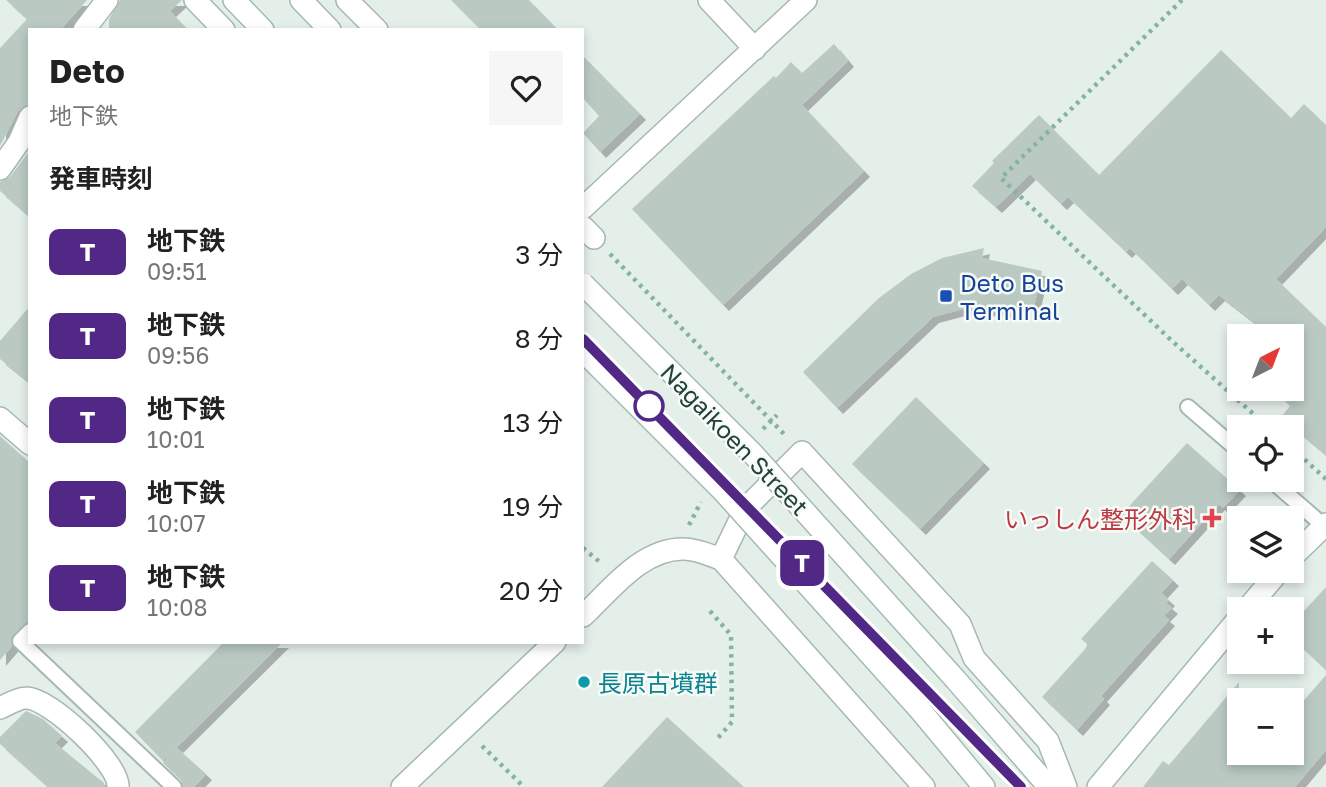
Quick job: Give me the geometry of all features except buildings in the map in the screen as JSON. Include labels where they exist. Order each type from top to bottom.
[{"type":"street","points":[[86,28],[107,0]]},
{"type":"street","points":[[195,0],[222,28]]},
{"type":"street","points":[[234,0],[261,28]]},
{"type":"street","points":[[301,0],[328,28]]},
{"type":"street","points":[[347,0],[375,28]]},
{"type":"street","points":[[709,0],[755,49]]},
{"type":"street","points":[[584,207],[806,0]]},
{"type":"street","points":[[0,169],[19,142],[28,122]]},
{"type":"street","name":"Nagaikoen Street","points":[[584,285],[753,454],[1049,787]]},
{"type":"street","name":"Nagaikoen Street","points":[[584,352],[723,491],[920,710],[984,787]]},
{"type":"street","points":[[0,418],[28,442]]},
{"type":"street","points":[[720,559],[745,509],[802,452],[960,624],[974,657],[1048,741],[1066,787]]},
{"type":"street","points":[[1304,545],[1325,525]]},
{"type":"street","points":[[584,615],[640,562],[667,551],[694,550],[720,559],[924,787]]},
{"type":"street","points":[[1257,597],[1269,583]]},
{"type":"street","points":[[1098,787],[1227,632]]},
{"type":"street","points":[[402,787],[553,644]]},
{"type":"street","points":[[0,708],[25,698],[46,703],[107,760],[118,787]]},
{"type":"lane","points":[[1188,407],[1227,441]]},
{"type":"lane","points":[[1285,492],[1325,525]]},
{"type":"lane","points":[[28,633],[20,641],[174,787]]},
{"type":"path","points":[[1182,0],[1001,178],[1172,341],[1255,415]]},
{"type":"path","points":[[588,232],[802,452]]},
{"type":"path","points":[[1304,459],[1326,479]]},
{"type":"path","points":[[710,611],[731,635],[732,722],[716,740]]},
{"type":"path","points":[[464,729],[524,787]]},
{"type":"metro line","name":"T","points":[[584,340],[1021,787]]},
{"type":"place","name":"Deto Bus Terminal","points":[[946,296]]},
{"type":"place","name":"いっしん整形外科","points":[[1212,518]]},
{"type":"place","name":"長原古墳群","points":[[584,682]]}]
